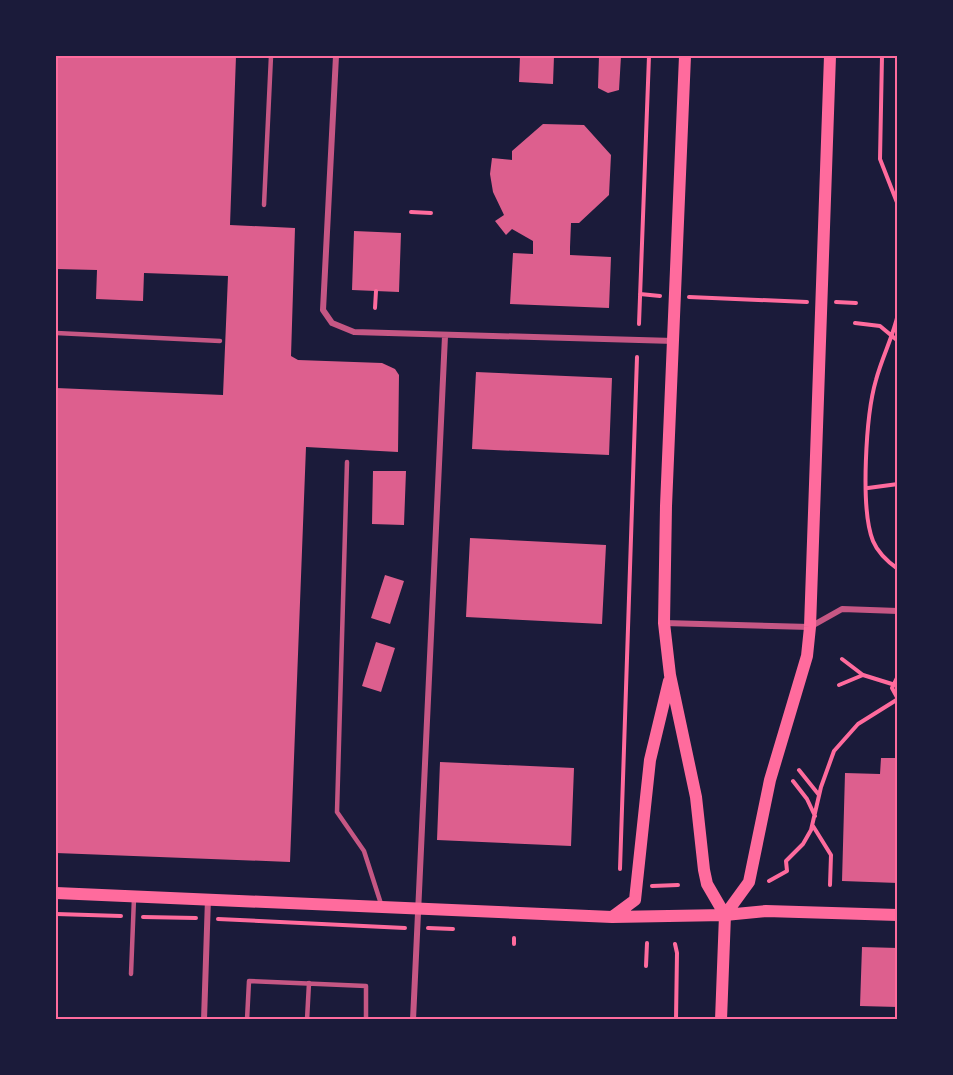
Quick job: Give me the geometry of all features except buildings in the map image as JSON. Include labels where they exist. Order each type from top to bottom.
[{"type":"main road","points":[[685,56],[666,506],[664,623],[670,675],[696,797],[707,884],[725,915],[720,1020]]},
{"type":"main road","points":[[725,915],[749,882],[770,780],[807,656],[810,627],[830,56]]},
{"type":"main road","points":[[612,917],[635,900],[650,760],[670,675]]},
{"type":"main road","points":[[56,893],[612,917],[725,915],[766,911],[897,915]]},
{"type":"street","points":[[336,56],[323,310],[332,323],[354,332],[674,341]]},
{"type":"street","points":[[413,1020],[445,336]]},
{"type":"street","points":[[664,623],[810,627],[842,609],[897,611]]},
{"type":"street","points":[[204,1020],[208,898]]},
{"type":"lane","points":[[264,205],[271,56]]},
{"type":"lane","points":[[56,333],[220,341]]},
{"type":"lane","points":[[347,462],[337,812],[364,851],[382,907]]},
{"type":"lane","points":[[131,974],[134,895]]},
{"type":"lane","points":[[247,1020],[249,981],[366,986],[366,1020]]},
{"type":"lane","points":[[307,1020],[309,984]]},
{"type":"path","points":[[639,324],[649,56]]},
{"type":"path","points":[[882,56],[880,159],[897,205]]},
{"type":"path","points":[[411,212],[431,213]]},
{"type":"path","points":[[375,308],[376,291]]},
{"type":"path","points":[[640,294],[856,303]]},
{"type":"path","points":[[897,314],[892,337],[876,380],[868,418],[867,506],[873,541],[879,552],[897,569]]},
{"type":"path","points":[[855,323],[874,323],[897,341]]},
{"type":"path","points":[[620,873],[638,357]]},
{"type":"path","points":[[868,488],[897,484]]},
{"type":"path","points":[[842,659],[863,675],[892,684]]},
{"type":"path","points":[[839,685],[863,675]]},
{"type":"path","points":[[892,684],[897,676]]},
{"type":"path","points":[[769,881],[787,871],[786,861],[803,844],[815,817],[819,795],[832,757],[842,739],[858,724],[897,699],[892,684]]},
{"type":"path","points":[[799,770],[819,795]]},
{"type":"path","points":[[793,781],[807,799],[815,817]]},
{"type":"path","points":[[812,825],[831,855],[830,885]]},
{"type":"path","points":[[647,886],[678,885]]},
{"type":"path","points":[[514,938],[514,944]]},
{"type":"path","points":[[646,943],[646,966]]},
{"type":"path","points":[[675,944],[677,953],[676,1020]]}]
